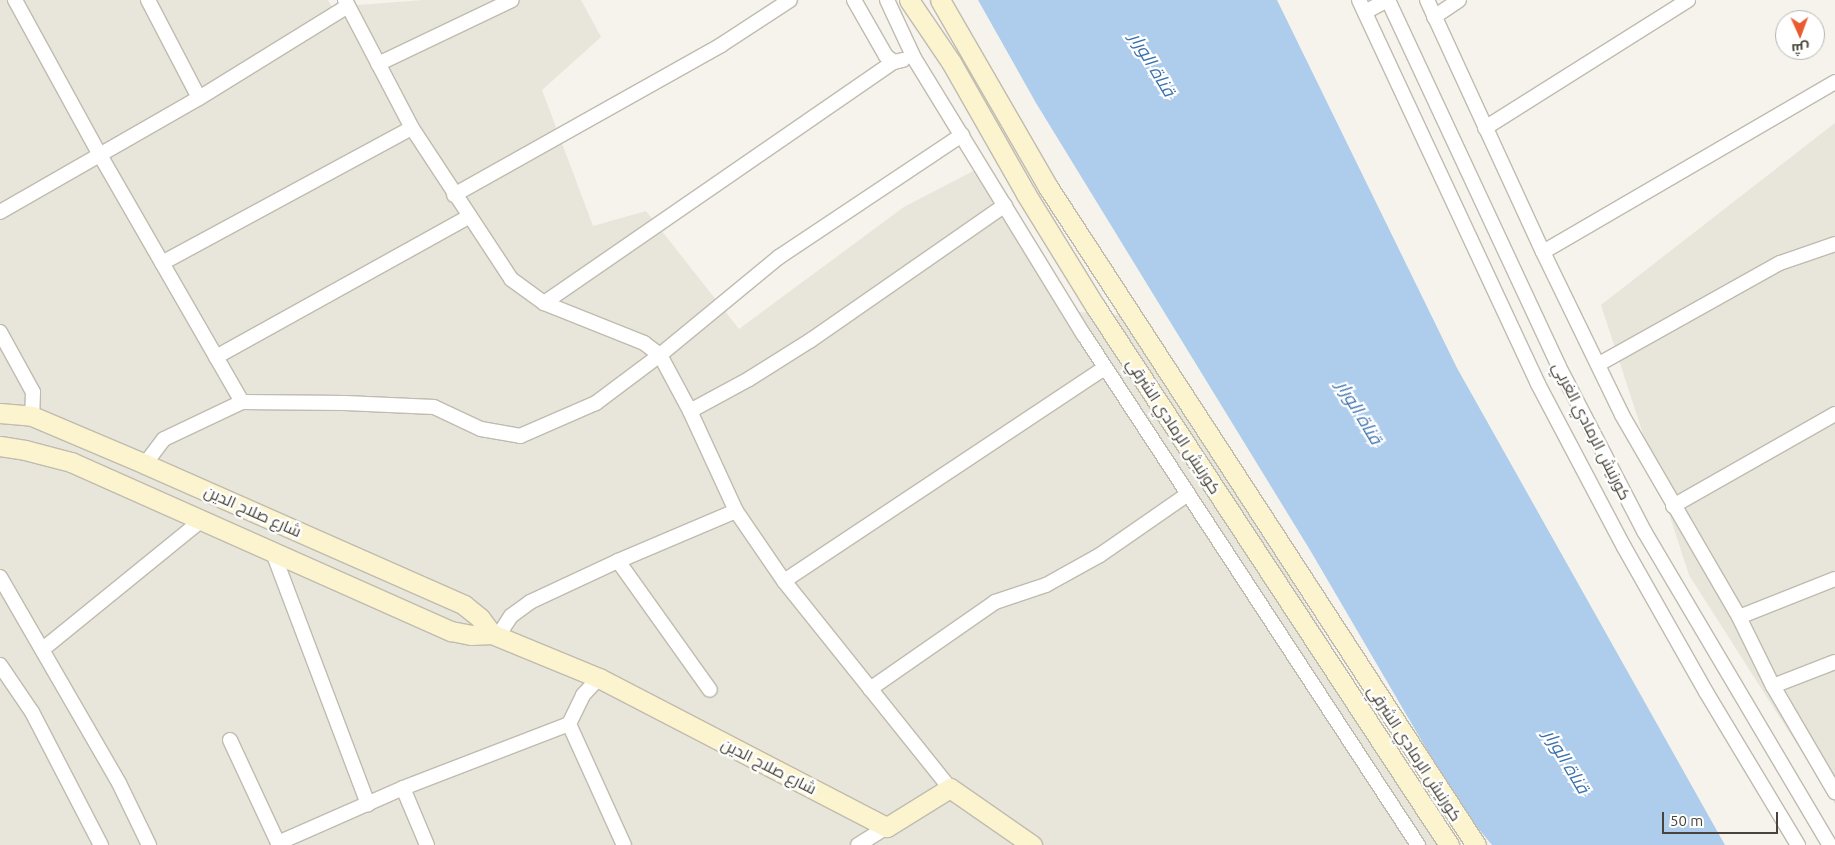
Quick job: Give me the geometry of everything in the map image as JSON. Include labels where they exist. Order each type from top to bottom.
[{"type":"main road","name":"كورنيش الرمادي الشرقي","points":[[909,0],[952,62],[1026,194],[1095,306],[1449,845]]},
{"type":"main road","name":"كورنيش الرمادي الشرقي","points":[[940,0],[1053,196],[1476,845]]},
{"type":"main road","name":"شارع صلاح الدين","points":[[0,413],[32,416],[464,605],[480,618],[495,635]]},
{"type":"main road","name":"شارع صلاح الدين","points":[[0,446],[25,450],[71,462],[451,630],[471,635],[495,635],[599,678],[887,827]]},
{"type":"main road","points":[[887,827],[950,788],[1032,845]]},
{"type":"street","points":[[15,0],[100,155],[242,402]]},
{"type":"street","points":[[148,0],[199,98]]},
{"type":"street","points":[[378,64],[512,0]]},
{"type":"street","points":[[454,195],[721,45],[790,0]]},
{"type":"street","points":[[854,0],[879,47],[894,62]]},
{"type":"street","points":[[887,0],[914,58],[1105,368],[1418,845]]},
{"type":"street","points":[[1362,6],[1388,0]]},
{"type":"street","name":"كورنيش الرمادي الغربي","points":[[1388,0],[1563,376],[1644,531],[1830,845]]},
{"type":"street","points":[[1427,0],[1543,252],[1599,364],[1622,415],[1739,617],[1773,686],[1835,792]]},
{"type":"street","points":[[1434,17],[1459,0]]},
{"type":"street","points":[[1485,128],[1688,0]]},
{"type":"street","points":[[0,212],[199,98],[347,3],[412,128],[454,195],[511,279],[544,303],[644,343],[660,355],[690,410],[736,511],[784,581],[950,788]]},
{"type":"street","name":"كورنيش الرمادي الغربي","points":[[1362,6],[1538,384],[1624,547],[1701,683],[1798,845]]},
{"type":"street","points":[[544,303],[894,62],[914,58]]},
{"type":"street","points":[[1543,252],[1835,82]]},
{"type":"street","points":[[162,262],[412,128]]},
{"type":"street","points":[[145,464],[164,439],[242,402],[345,403],[434,407],[481,430],[520,436],[596,404],[660,355],[779,257],[962,135]]},
{"type":"street","points":[[690,410],[749,379],[811,340],[1004,205]]},
{"type":"street","points":[[216,356],[469,217]]},
{"type":"street","points":[[1599,364],[1780,263],[1835,244]]},
{"type":"street","points":[[0,332],[33,392],[32,416]]},
{"type":"street","points":[[784,581],[1105,368]]},
{"type":"street","points":[[1674,506],[1835,414]]},
{"type":"street","points":[[870,689],[995,602],[1046,585],[1100,555],[1188,494]]},
{"type":"street","points":[[495,635],[511,616],[525,605],[618,561],[736,511]]},
{"type":"street","points":[[43,649],[203,519]]},
{"type":"street","points":[[272,550],[368,804]]},
{"type":"street","points":[[618,561],[710,690]]},
{"type":"street","points":[[0,577],[119,783],[149,845]]},
{"type":"street","points":[[1739,617],[1835,579]]},
{"type":"street","points":[[1773,686],[1835,662]]},
{"type":"street","points":[[0,665],[32,712],[101,845]]},
{"type":"street","points":[[230,740],[279,844],[403,788],[569,724],[582,695],[599,678]]},
{"type":"street","points":[[569,724],[624,845]]},
{"type":"street","points":[[403,788],[427,845]]},
{"type":"street","points":[[858,845],[887,827]]},
{"type":"shaded area","points":[[0,0],[328,0],[332,7],[423,0],[581,0],[601,37],[542,90],[593,226],[646,211],[739,329],[904,207],[977,169],[1000,207],[1079,312],[1129,316],[1407,769],[1457,845],[0,845]]},
{"type":"shaded area","points":[[1835,123],[1835,804],[1689,575],[1601,305]]},
{"type":"water","name":"قناة الورار","points":[[978,0],[1277,0],[1457,368],[1725,845],[1492,845],[1461,808],[1310,550],[1036,103]]}]
